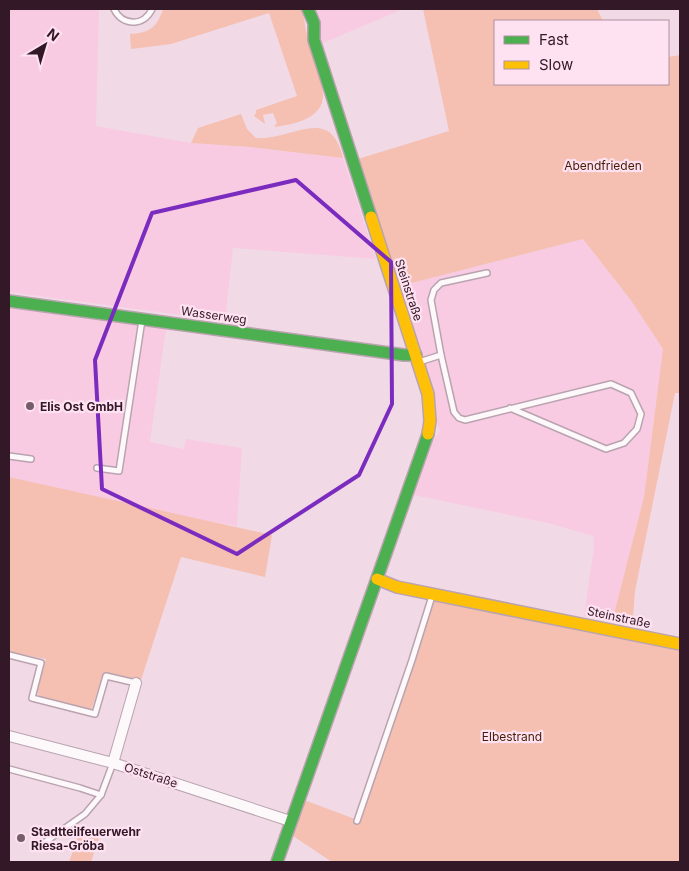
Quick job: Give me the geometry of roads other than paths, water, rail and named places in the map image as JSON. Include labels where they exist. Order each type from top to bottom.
[{"type":"street","name":"Steinstraße","points":[[277,862],[427,438],[430,407],[417,359],[314,40],[314,23],[308,9]]},
{"type":"street","name":"Wasserweg","points":[[9,301],[395,354],[417,359]]},
{"type":"street","name":"Steinstraße","points":[[376,579],[397,587],[680,644]]},
{"type":"street","points":[[113,763],[136,683]]},
{"type":"street","name":"Oststraße","points":[[9,736],[113,763],[290,822]]},
{"type":"lane","points":[[114,9],[122,20],[132,23],[143,20],[152,9]]},
{"type":"lane","points":[[487,272],[441,284],[434,290],[431,300],[454,412],[458,418],[465,420],[510,408],[611,384],[631,393],[641,414],[637,429],[624,443],[606,449],[510,408]]},
{"type":"lane","points":[[97,468],[119,471],[142,319]]},
{"type":"lane","points":[[417,359],[441,355]]},
{"type":"lane","points":[[9,456],[31,459]]},
{"type":"lane","points":[[357,821],[433,594]]},
{"type":"lane","points":[[9,655],[40,663],[32,698],[95,714],[106,676],[136,683]]},
{"type":"lane","points":[[41,845],[85,814],[101,795],[113,763]]},
{"type":"lane","points":[[9,769],[101,795]]},
{"type":"place","name":"Elis Ost GmbH","points":[[30,406]]},
{"type":"place","name":"Stadtteilfeuerwehr Riesa-Gröba","points":[[21,838]]},
{"type":"park label","name":"Abendfrieden","points":[[603,165]]},
{"type":"park label","name":"Elbestrand","points":[[512,736]]}]
